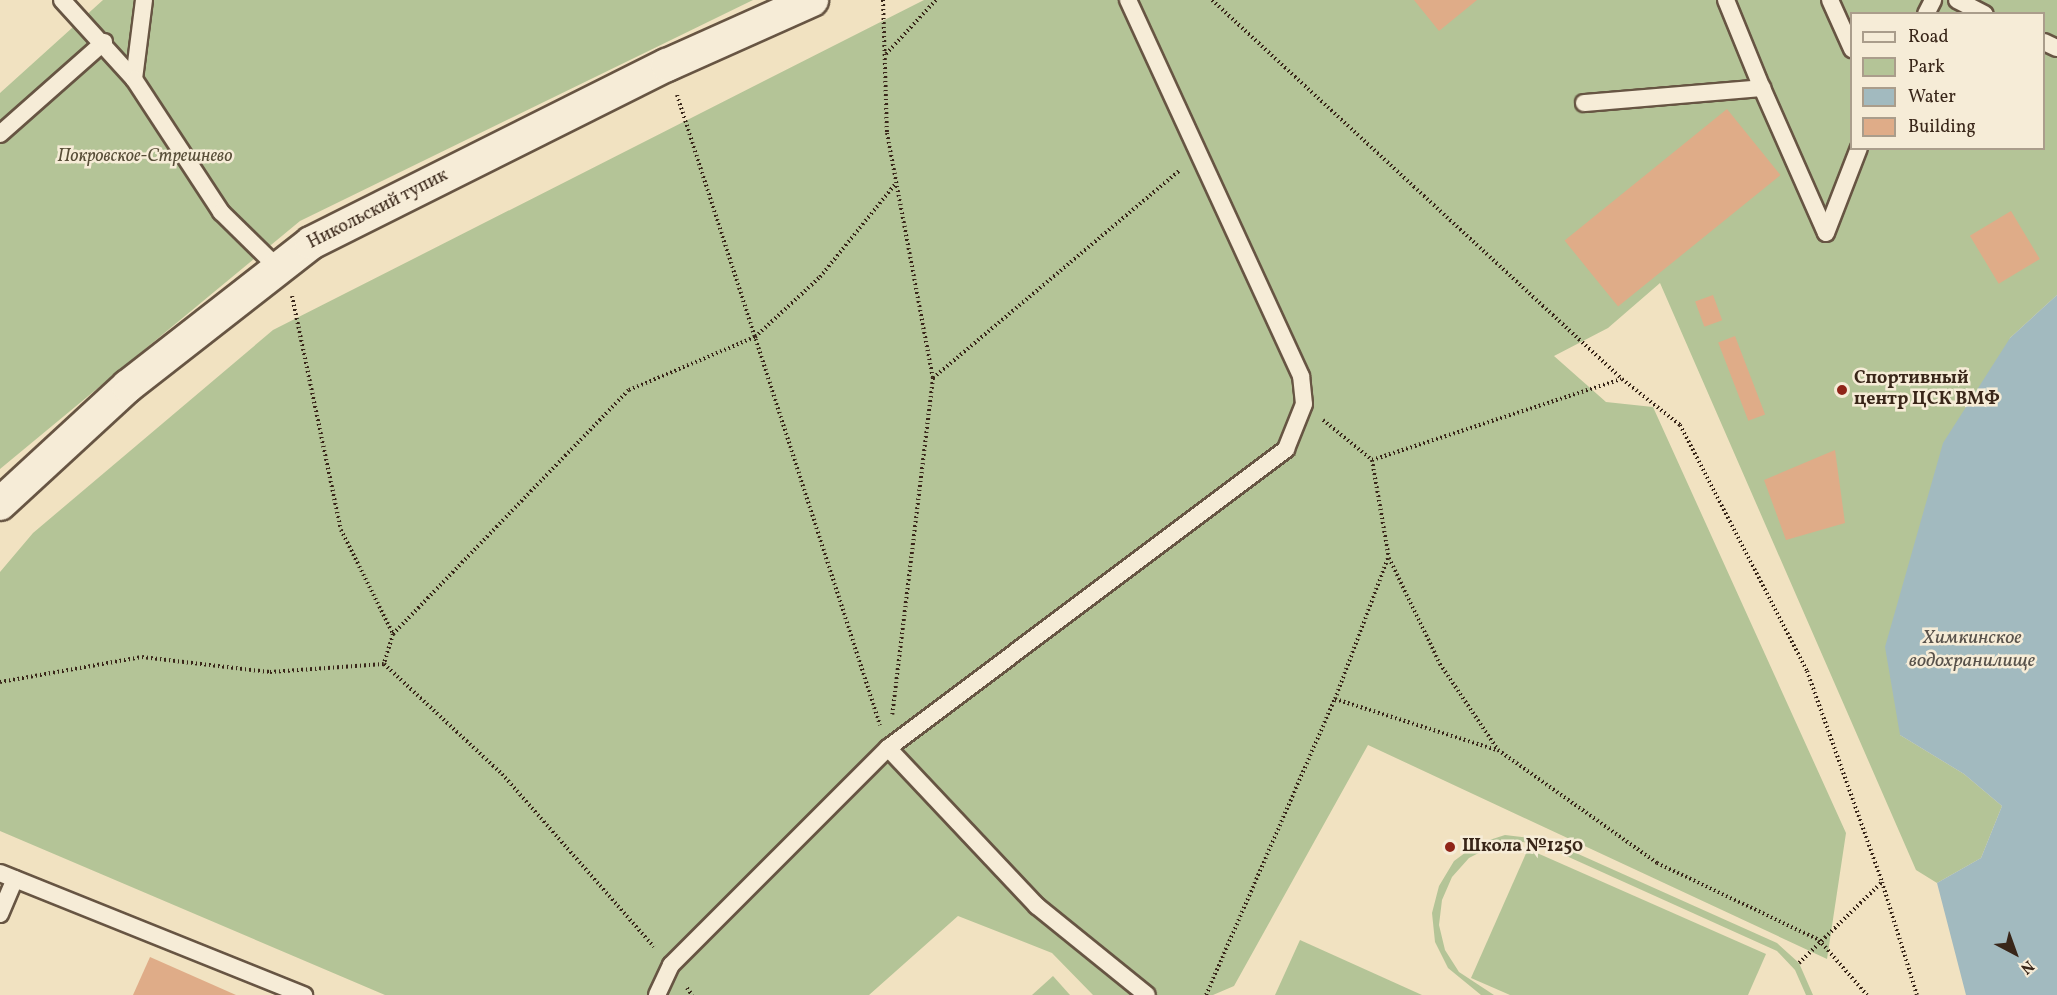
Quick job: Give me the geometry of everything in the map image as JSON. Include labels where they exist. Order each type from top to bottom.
[{"type":"street","name":"Никольский тупик","points":[[0,504],[128,386],[276,266],[311,243],[667,65],[812,0]]},
{"type":"lane","points":[[62,0],[104,42],[134,79],[221,212],[276,266]]},
{"type":"lane","points":[[134,79],[144,0]]},
{"type":"lane","points":[[657,995],[671,965],[888,748],[1286,449],[1304,404],[1301,376],[1128,0]]},
{"type":"lane","points":[[1726,0],[1826,233],[1858,150]]},
{"type":"lane","points":[[1830,0],[1850,47]]},
{"type":"lane","points":[[1957,0],[1981,12]]},
{"type":"lane","points":[[0,134],[104,42]]},
{"type":"lane","points":[[1584,103],[1762,88]]},
{"type":"lane","points":[[888,748],[1037,906],[1147,995]]},
{"type":"lane","points":[[0,914],[7,876],[304,995]]},
{"type":"path","points":[[883,0],[887,132],[933,378],[888,748]]},
{"type":"path","points":[[885,55],[936,0]]},
{"type":"path","points":[[1212,0],[1622,379],[1680,425],[1807,672],[1882,882],[1917,995]]},
{"type":"path","points":[[667,65],[888,748]]},
{"type":"path","points":[[933,378],[1199,154]]},
{"type":"path","points":[[384,664],[393,634],[629,390],[755,337],[820,277],[897,183]]},
{"type":"path","points":[[276,266],[292,295],[341,530],[393,634]]},
{"type":"path","points":[[1372,460],[1622,379]]},
{"type":"path","points":[[1304,404],[1372,460],[1389,558],[1440,664],[1498,750]]},
{"type":"path","points":[[1206,995],[1335,699],[1389,558]]},
{"type":"path","points":[[0,682],[141,657],[270,672],[384,664],[502,774],[671,965]]},
{"type":"path","points":[[1335,699],[1498,750],[1657,863],[1819,940],[1867,995]]},
{"type":"path","points":[[1798,963],[1819,940],[1882,882]]},
{"type":"green space","name":"Покровское-Стрешнево","points":[[103,0],[753,0],[300,221],[0,469],[0,93]]},
{"type":"green space","points":[[924,0],[2057,0],[2057,295],[2010,338],[1900,735],[1964,774],[2002,806],[1981,858],[1937,883],[1916,870],[1660,283],[1608,328],[1554,356],[1606,402],[1653,407],[1846,833],[1827,959],[1368,745],[1234,986],[1213,995],[1093,995],[1052,953],[958,916],[869,995],[385,995],[0,831],[0,572],[33,533],[273,330]]},
{"type":"green space","points":[[1505,835],[1547,840],[1777,943],[1799,963],[1813,995],[1806,995],[1795,970],[1777,951],[1542,845],[1517,841],[1492,846],[1469,858],[1452,877],[1442,900],[1439,925],[1445,950],[1459,972],[1494,995],[1481,995],[1448,968],[1435,942],[1432,913],[1439,886],[1454,861],[1477,844]]},
{"type":"green space","points":[[1528,849],[1766,954],[1748,995],[1510,995],[1471,978]]},
{"type":"green space","points":[[1300,940],[1422,995],[1275,995]]},
{"type":"green space","points":[[1053,976],[1070,995],[1032,995]]},
{"type":"water","name":"Химкинское водохранилище","points":[[2057,295],[2057,995],[1966,995],[1937,883],[1981,858],[2002,806],[1964,774],[1900,735],[1885,647],[1943,443],[2010,338]]},
{"type":"building","points":[[1414,0],[1477,0],[1439,31]]},
{"type":"building","points":[[1727,109],[1780,175],[1618,307],[1565,241]]},
{"type":"building","points":[[2011,211],[2040,259],[1999,284],[1970,236]]},
{"type":"building","points":[[1713,295],[1722,320],[1704,327],[1695,301]]},
{"type":"building","points":[[1735,336],[1765,414],[1748,421],[1718,342]]},
{"type":"building","points":[[1835,450],[1845,523],[1786,540],[1764,480]]},
{"type":"building","points":[[150,957],[236,995],[133,995]]},
{"type":"place","name":"Спортивный центр ЦСК ВМФ","points":[[1842,390]]},
{"type":"place","name":"Школа №1250","points":[[1450,847]]}]
